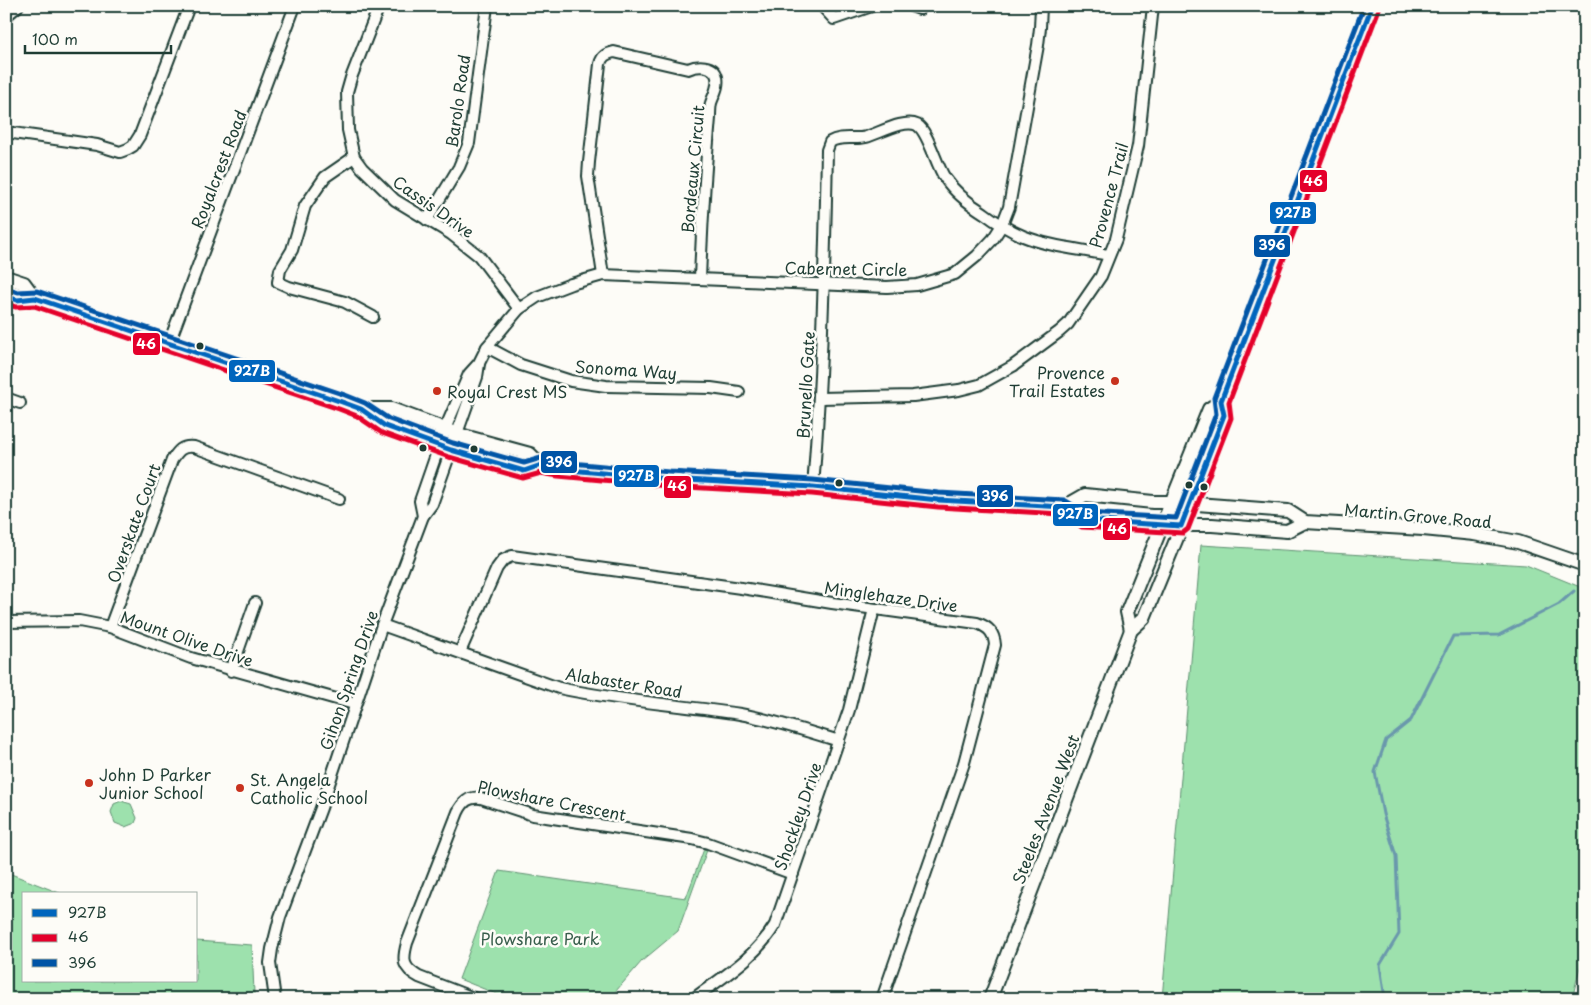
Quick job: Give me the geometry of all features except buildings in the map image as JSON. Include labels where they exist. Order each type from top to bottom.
[{"type":"main road","name":"Steeles Avenue West","points":[[990,999],[1131,630],[1144,618],[1182,526],[1224,415],[1221,401],[1247,329],[1372,6]]},
{"type":"main road","name":"Martin Grove Road","points":[[6,277],[24,283],[35,298]]},
{"type":"main road","name":"Martin Grove Road","points":[[6,296],[17,300],[35,298],[169,343],[361,409],[384,426],[439,446],[524,471],[541,465],[559,469],[639,477],[813,488],[938,500],[1064,507],[1083,520],[1182,526],[1212,525],[1286,531],[1305,522],[1423,529],[1474,534],[1518,542],[1585,565]]},
{"type":"main road","name":"Steeles Avenue West","points":[[1131,630],[1127,612],[1209,409],[1221,401]]},
{"type":"main road","name":"Martin Grove Road","points":[[361,409],[391,409],[451,431],[530,454],[541,465]]},
{"type":"main road","name":"Martin Grove Road","points":[[1064,507],[1085,495],[1153,502],[1288,511],[1305,522]]},
{"type":"street","points":[[6,16],[18,6]]},
{"type":"street","points":[[6,132],[97,145],[120,152],[128,150],[140,135],[189,6]]},
{"type":"street","name":"Royalcrest Road","points":[[169,343],[295,6]]},
{"type":"street","name":"Cassis Drive","points":[[379,6],[347,92],[348,130],[354,157],[362,168],[395,200],[451,234],[479,256],[519,309]]},
{"type":"street","name":"Barolo Road","points":[[427,220],[459,167],[469,143],[487,6]]},
{"type":"street","points":[[822,6],[834,18],[872,6]]},
{"type":"street","name":"Cabernet Circle","points":[[451,431],[477,377],[479,363],[487,347],[519,309],[548,293],[570,284],[603,276],[887,287],[917,284],[955,274],[989,245],[1002,225],[1008,206],[1038,45],[1041,6]]},
{"type":"street","name":"Provence Trail","points":[[820,398],[913,396],[959,390],[979,385],[1013,366],[1068,324],[1101,276],[1116,239],[1138,146],[1153,6]]},
{"type":"street","name":"Bordeaux Circuit","points":[[603,276],[588,169],[600,64],[606,54],[614,52],[632,58],[688,69],[694,66],[705,66],[711,69],[717,76],[718,84],[711,103],[704,174],[700,279]]},
{"type":"street","name":"Brunello Gate","points":[[813,488],[820,398],[825,284],[827,146],[837,138],[866,137],[903,124],[916,125],[924,131],[936,163],[954,190],[964,200],[1002,225]]},
{"type":"street","points":[[354,157],[325,177],[305,206],[292,250],[280,270],[278,282],[289,287],[346,302],[373,317]]},
{"type":"street","points":[[1002,225],[1024,236],[1050,244],[1108,255]]},
{"type":"street","name":"Sonoma Way","points":[[487,347],[521,365],[570,381],[606,386],[711,388],[739,392]]},
{"type":"street","points":[[6,398],[20,403]]},
{"type":"street","name":"Gihon Spring Drive","points":[[423,516],[420,501],[439,446],[451,431]]},
{"type":"street","name":"Gihon Spring Drive","points":[[275,999],[270,963],[280,917],[321,808],[354,704],[382,625],[423,516],[432,504],[451,450],[451,431]]},
{"type":"street","name":"Overskate Court","points":[[110,627],[172,460],[182,447],[194,446],[338,499]]},
{"type":"street","name":"Minglehaze Drive","points":[[460,652],[497,568],[503,560],[512,556],[977,623],[990,630],[994,637],[995,645],[964,763],[882,999]]},
{"type":"street","points":[[231,671],[255,603]]},
{"type":"street","name":"Shockley Drive","points":[[693,999],[705,995],[756,951],[768,936],[782,907],[849,710],[874,609]]},
{"type":"street","name":"Mount Olive Drive","points":[[6,622],[79,621],[110,627],[231,671],[354,704]]},
{"type":"street","name":"Alabaster Road","points":[[382,625],[559,688],[741,715],[839,741]]},
{"type":"street","name":"Plowshare Crescent","points":[[476,999],[420,977],[411,972],[406,966],[404,959],[407,943],[458,812],[462,804],[468,799],[481,798],[533,814],[692,839],[708,843],[792,874]]},
{"type":"green space","points":[[1201,545],[1526,565],[1585,589],[1585,947],[1572,999],[1162,999]]},
{"type":"green space","points":[[121,801],[131,804],[137,818],[135,823],[125,827],[115,823],[111,812],[114,804]]},
{"type":"green space","name":"Plowshare Park","points":[[704,849],[707,850],[678,931],[642,961],[609,999],[509,999],[459,979],[499,871],[686,898]]},
{"type":"green space","points":[[6,872],[57,892],[22,892],[22,982],[198,982],[198,941],[252,945],[254,993],[256,999],[6,999]]},
{"type":"waterway","points":[[1385,999],[1380,965],[1399,934],[1396,856],[1383,814],[1375,772],[1386,740],[1411,720],[1453,636],[1499,635],[1559,604],[1574,591]]},
{"type":"transit line","name":"396","points":[[9,289],[18,292],[37,291],[345,395],[365,403],[389,419],[453,443],[524,463],[541,458],[560,462],[669,472],[813,480],[939,493],[1064,500],[1086,513],[1176,518],[1216,414],[1214,398],[1364,6]]},
{"type":"transit line","name":"927B","points":[[6,296],[17,300],[35,298],[342,402],[361,409],[385,426],[451,450],[524,471],[541,465],[559,469],[668,479],[813,487],[938,500],[1064,507],[1083,520],[1181,526],[1224,415],[1221,401],[1372,6]]},
{"type":"transit line","name":"46","points":[[6,304],[16,307],[34,306],[339,409],[357,416],[382,433],[449,457],[523,478],[541,473],[668,486],[812,494],[938,507],[1061,514],[1082,527],[1183,533],[1188,529],[1231,418],[1229,402],[1379,9]]},
{"type":"place","name":"Provence Trail Estates","points":[[1115,381]]},
{"type":"place","name":"Royal Crest MS","points":[[437,391]]},
{"type":"place","name":"John D Parker Junior School","points":[[89,783]]},
{"type":"place","name":"St. Angela Catholic School","points":[[240,788]]}]
